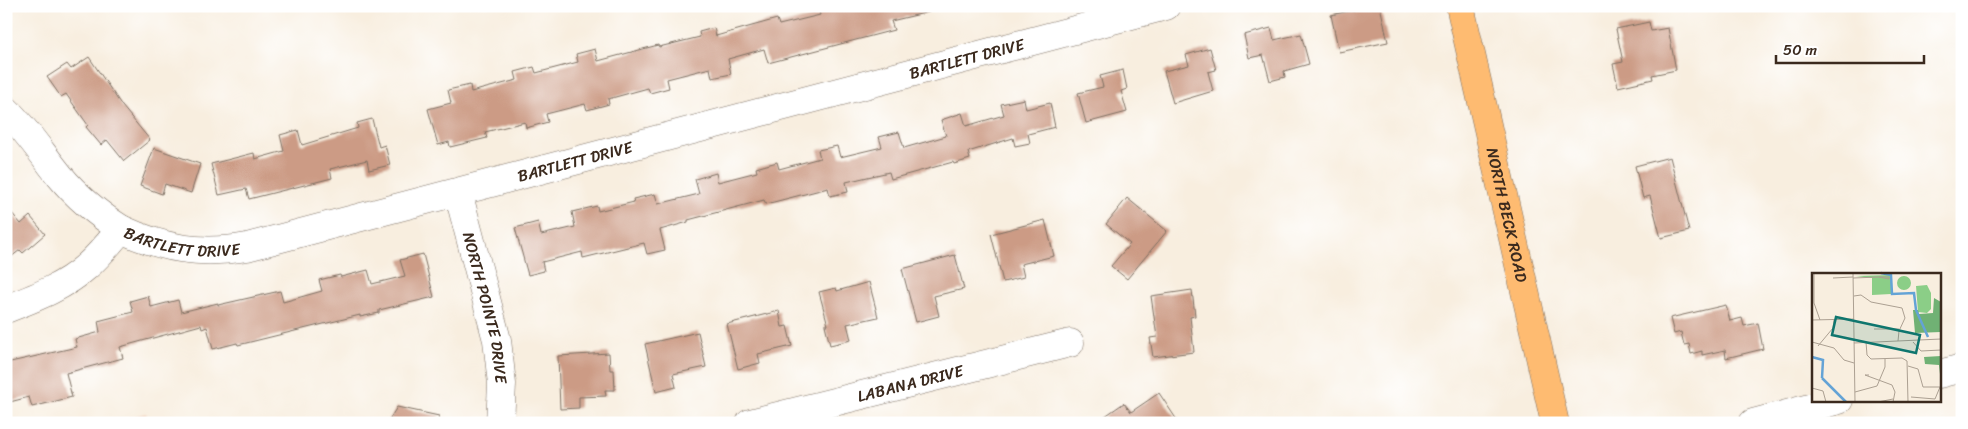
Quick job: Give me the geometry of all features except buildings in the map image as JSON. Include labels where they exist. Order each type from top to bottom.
[{"type":"main road","name":"NORTH BECK ROAD","points":[[1460,6],[1555,423]]},
{"type":"street","name":"BARTLETT DRIVE","points":[[6,310],[40,296],[74,276],[86,267],[121,229],[145,240],[176,249],[228,250],[458,192],[1166,6]]},
{"type":"street","points":[[6,110],[24,127],[60,176],[83,201],[100,216],[121,229]]},
{"type":"street","name":"NORTH POINTE DRIVE","points":[[458,192],[497,340],[502,384],[500,423]]},
{"type":"street","name":"LABANA DRIVE","points":[[750,423],[830,412],[1070,344]]},
{"type":"street","points":[[1940,374],[1962,368]]},
{"type":"street","points":[[1753,423],[1832,402]]},
{"type":"shaded area","points":[[146,413],[148,423],[108,423]]}]
